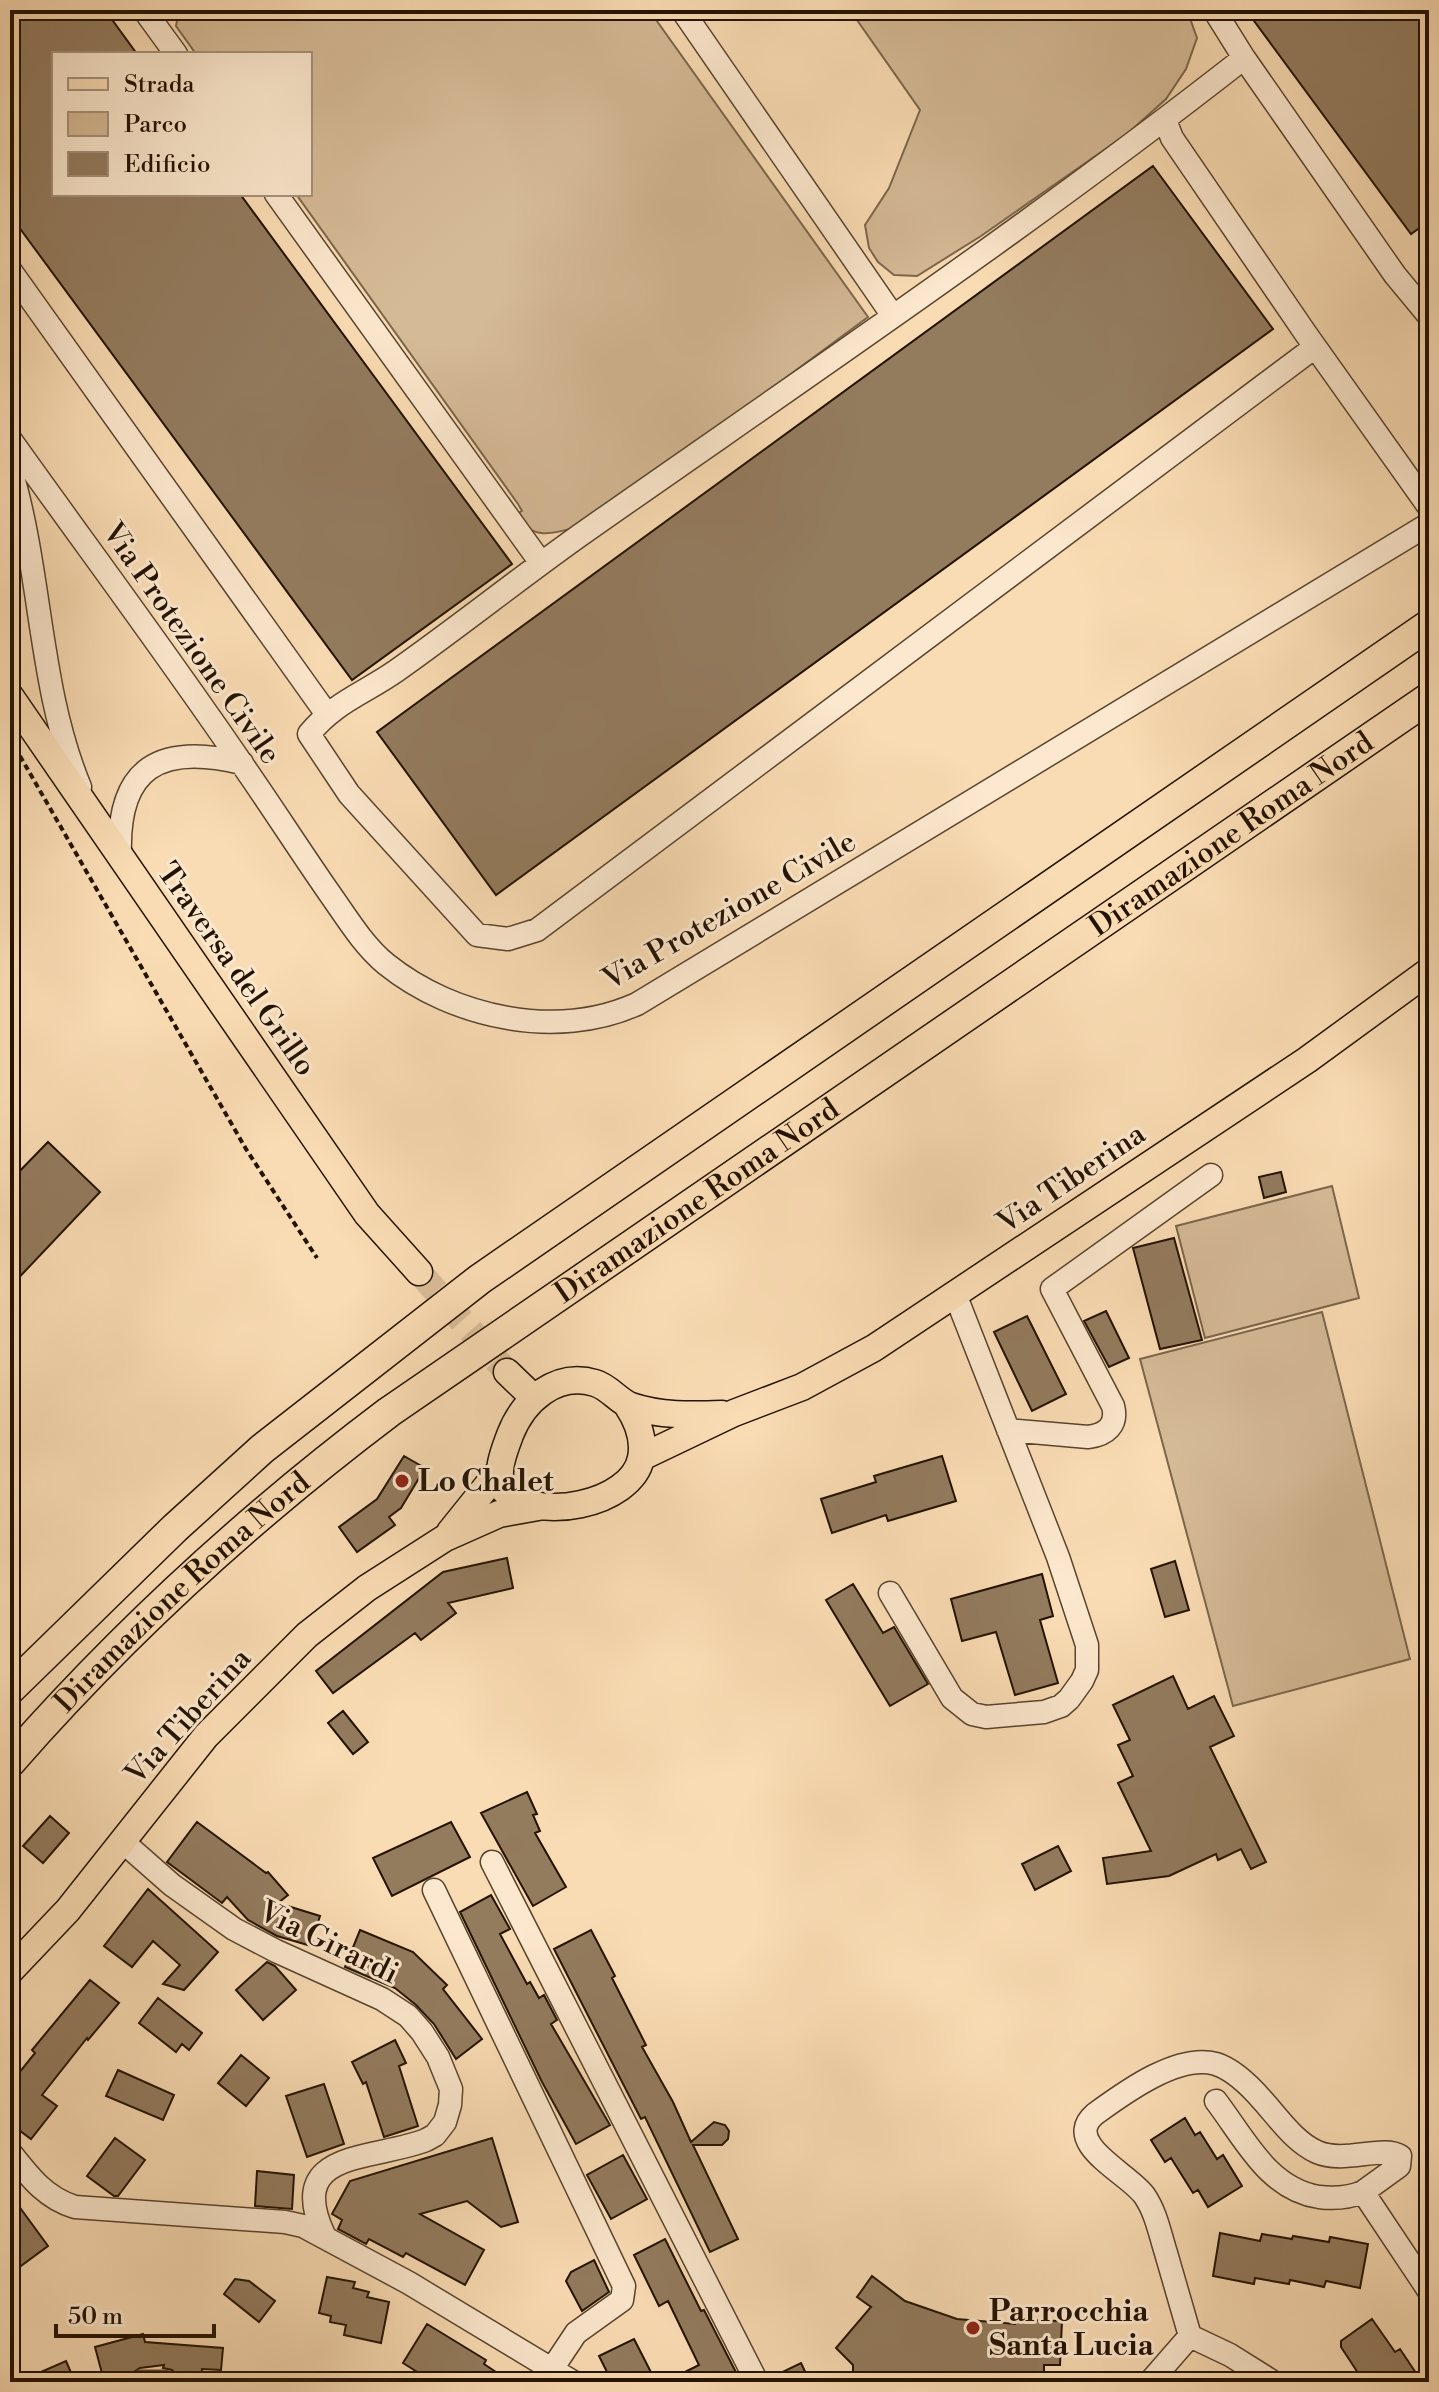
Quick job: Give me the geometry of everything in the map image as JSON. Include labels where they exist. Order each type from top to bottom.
[{"type":"highway","name":"Diramazione Roma Nord","points":[[10,1689],[262,1449],[480,1279],[1429,625]]},
{"type":"highway","name":"Diramazione Roma Nord","points":[[10,1762],[141,1622],[248,1525],[353,1439],[1429,698]]},
{"type":"main road","name":"Traversa del Grillo","points":[[11,700],[367,1214],[419,1272]]},
{"type":"main road","name":"Via Tiberina","points":[[10,1971],[68,1910],[206,1736],[294,1646],[367,1588],[445,1538],[499,1514],[538,1507],[573,1506],[602,1497],[631,1476],[642,1457],[734,1413],[802,1387],[849,1363],[1307,1060],[1429,971]]},
{"type":"main road","points":[[507,1372],[534,1398]]},
{"type":"main road","name":"Via Tiberina","points":[[445,1538],[499,1471],[515,1423],[534,1398],[549,1387],[562,1382],[585,1381],[606,1387],[627,1405],[682,1414],[734,1413]]},
{"type":"main road","points":[[627,1405],[639,1429],[642,1457]]},
{"type":"main road","points":[[499,1471],[500,1482],[509,1495],[538,1507]]},
{"type":"street","points":[[144,10],[175,52]]},
{"type":"street","points":[[682,10],[893,316]]},
{"type":"street","points":[[1214,10],[1395,275],[1429,316]]},
{"type":"street","points":[[1244,58],[1165,120],[893,316],[541,563],[394,672],[326,713],[309,734],[341,782],[477,935],[508,939],[537,930],[1315,347]]},
{"type":"street","points":[[1165,120],[1172,138],[1429,507]]},
{"type":"street","points":[[277,196],[541,563]]},
{"type":"street","points":[[10,270],[326,713]]},
{"type":"street","name":"Via Protezione Civile","points":[[10,439],[242,763],[358,934],[376,955],[405,978],[447,1000],[507,1017],[548,1022],[594,1019],[637,1004],[1429,524]]},
{"type":"street","points":[[10,467],[38,596],[54,697],[67,751],[91,814]]},
{"type":"street","points":[[120,855],[123,811],[133,785],[142,774],[159,762],[183,756],[212,757],[242,763]]},
{"type":"street","points":[[1008,1430],[1088,1437],[1102,1435],[1111,1427],[1113,1406],[1052,1289],[1211,1175]]},
{"type":"street","points":[[890,1593],[952,1698],[972,1714],[986,1717],[1044,1712],[1061,1706],[1075,1693],[1087,1670],[1087,1645],[1058,1557],[955,1294]]},
{"type":"street","name":"Via Girardi","points":[[122,1841],[172,1885],[234,1929],[395,2006],[418,2027],[438,2057],[451,2089],[445,2122],[435,2135],[426,2140],[347,2160],[325,2171],[315,2187],[313,2205],[324,2235]]},
{"type":"street","points":[[492,1862],[757,2382]]},
{"type":"street","points":[[434,1890],[624,2286],[622,2300],[576,2333],[552,2369]]},
{"type":"street","points":[[1216,2101],[1271,2174],[1288,2188],[1309,2195],[1351,2197],[1363,2192],[1399,2166],[1400,2156],[1389,2152],[1346,2158],[1318,2152],[1286,2127],[1241,2080],[1216,2064],[1195,2063],[1162,2073],[1135,2086],[1089,2119],[1084,2131],[1087,2142],[1133,2182],[1152,2208],[1190,2336],[1230,2355],[1273,2382]]},
{"type":"street","points":[[10,2152],[42,2190],[60,2202],[75,2207],[285,2222],[303,2226],[409,2283],[573,2382]]},
{"type":"street","points":[[1363,2192],[1429,2291]]},
{"type":"street","points":[[1150,2382],[1190,2336]]},
{"type":"street","points":[[141,2382],[164,2382]]},
{"type":"path","points":[[16,750],[246,1149],[317,1258]]},
{"type":"green space","points":[[179,10],[649,10],[868,317],[590,523],[558,532],[531,530],[515,515],[522,511],[518,504],[297,196],[312,196],[312,52],[195,52],[176,26]]},
{"type":"green space","points":[[850,10],[1187,10],[1197,38],[1186,69],[1166,99],[1127,134],[981,236],[917,276],[894,275],[878,262],[869,248],[865,225],[889,188],[920,110]]},
{"type":"green space","points":[[1332,1186],[1359,1298],[1205,1338],[1176,1226]]},
{"type":"green space","points":[[1322,1312],[1410,1659],[1233,1706],[1140,1359]]},
{"type":"building","points":[[10,10],[105,10],[136,52],[52,52],[52,196],[241,196],[512,564],[352,680],[10,215]]},
{"type":"building","points":[[1246,10],[1429,10],[1429,221],[1411,234]]},
{"type":"building","points":[[1153,166],[1273,329],[496,895],[377,732]]},
{"type":"building","points":[[48,1142],[100,1192],[10,1287],[10,1181]]},
{"type":"building","points":[[1281,1172],[1286,1192],[1264,1198],[1259,1177]]},
{"type":"building","points":[[1174,1238],[1202,1340],[1160,1349],[1133,1248]]},
{"type":"building","points":[[1106,1311],[1129,1358],[1109,1367],[1084,1321]]},
{"type":"building","points":[[1027,1316],[1066,1394],[1032,1411],[994,1332]]},
{"type":"building","points":[[404,1456],[425,1468],[401,1508],[389,1517],[395,1525],[357,1552],[339,1527],[377,1499]]},
{"type":"building","points":[[942,1456],[956,1501],[888,1521],[886,1515],[832,1533],[821,1499],[876,1482],[874,1476]]},
{"type":"building","points":[[507,1558],[513,1588],[448,1603],[456,1613],[421,1640],[415,1633],[333,1693],[316,1671],[443,1572]]},
{"type":"building","points":[[1175,1561],[1189,1610],[1165,1617],[1151,1569]]},
{"type":"building","points":[[1042,1574],[1053,1616],[1040,1620],[1058,1683],[1015,1695],[996,1632],[962,1641],[951,1599]]},
{"type":"building","points":[[853,1584],[883,1633],[894,1627],[928,1684],[890,1706],[826,1600]]},
{"type":"building","points":[[1173,1676],[1188,1709],[1214,1696],[1234,1736],[1210,1747],[1266,1862],[1251,1869],[1241,1849],[1218,1860],[1216,1854],[1169,1876],[1107,1884],[1103,1858],[1151,1851],[1118,1783],[1133,1776],[1118,1745],[1130,1740],[1113,1705]]},
{"type":"building","points":[[343,1711],[368,1742],[353,1754],[328,1723]]},
{"type":"building","points":[[527,1792],[537,1814],[533,1815],[540,1831],[535,1833],[566,1887],[533,1906],[481,1813]]},
{"type":"building","points":[[50,1816],[69,1833],[43,1863],[23,1846]]},
{"type":"building","points":[[197,1822],[268,1872],[288,1895],[278,1903],[320,1916],[311,1946],[277,1936],[248,1920],[227,1897],[222,1903],[167,1862]]},
{"type":"building","points":[[451,1822],[470,1857],[392,1896],[373,1858]]},
{"type":"building","points":[[1058,1846],[1071,1871],[1035,1890],[1022,1864]]},
{"type":"building","points":[[148,1889],[218,1952],[184,1990],[163,1984],[180,1965],[153,1941],[132,1967],[104,1946]]},
{"type":"building","points":[[491,1895],[510,1929],[500,1934],[527,1984],[530,1982],[539,1998],[544,1995],[557,2020],[551,2024],[610,2125],[576,2144],[542,2082],[460,1912]]},
{"type":"building","points":[[360,1930],[413,1952],[447,1985],[443,1989],[482,2039],[456,2059],[434,2024],[416,2005],[395,1988],[345,1967]]},
{"type":"building","points":[[591,1930],[646,2045],[642,2047],[691,2142],[714,2122],[725,2125],[729,2131],[728,2139],[722,2145],[693,2145],[738,2239],[710,2252],[645,2117],[641,2119],[554,1949]]},
{"type":"building","points":[[267,1962],[275,1966],[296,1990],[263,2020],[236,1990]]},
{"type":"building","points":[[90,1980],[119,2003],[42,2095],[57,2106],[31,2139],[11,2124],[17,2117],[10,2112],[10,2084],[35,2053],[32,2050]]},
{"type":"building","points":[[158,1998],[202,2033],[189,2050],[182,2044],[176,2052],[139,2023]]},
{"type":"building","points":[[395,2040],[406,2063],[399,2066],[418,2126],[384,2137],[366,2082],[363,2084],[352,2062]]},
{"type":"building","points":[[241,2055],[269,2078],[246,2106],[218,2083]]},
{"type":"building","points":[[118,2070],[174,2095],[163,2120],[106,2096]]},
{"type":"building","points":[[324,2084],[344,2144],[307,2157],[286,2096]]},
{"type":"building","points":[[1185,2118],[1195,2135],[1200,2132],[1217,2159],[1223,2155],[1242,2186],[1208,2207],[1198,2190],[1193,2193],[1171,2158],[1165,2162],[1151,2140]]},
{"type":"building","points":[[115,2138],[145,2160],[118,2196],[87,2176]]},
{"type":"building","points":[[492,2138],[518,2222],[501,2227],[467,2201],[420,2214],[484,2250],[465,2285],[406,2253],[403,2257],[369,2239],[366,2244],[338,2229],[342,2220],[332,2214],[350,2181]]},
{"type":"building","points":[[623,2155],[647,2199],[611,2219],[587,2175]]},
{"type":"building","points":[[257,2171],[294,2175],[292,2209],[255,2206]]},
{"type":"building","points":[[10,2194],[48,2246],[10,2274]]},
{"type":"building","points":[[1220,2233],[1260,2241],[1262,2234],[1329,2242],[1330,2237],[1368,2244],[1360,2288],[1326,2281],[1324,2287],[1290,2280],[1289,2284],[1255,2278],[1254,2284],[1213,2276]]},
{"type":"building","points":[[665,2239],[741,2382],[665,2382],[699,2365],[668,2301],[659,2306],[634,2255]]},
{"type":"building","points":[[594,2260],[609,2292],[582,2311],[566,2281],[571,2272]]},
{"type":"building","name":"Parrocchia Santa Lucia","points":[[872,2276],[905,2301],[957,2319],[1015,2324],[1015,2320],[1062,2321],[1060,2365],[1044,2365],[1044,2374],[970,2374],[941,2382],[858,2382],[853,2374],[853,2365],[836,2348],[871,2307],[857,2297]]},
{"type":"building","points":[[327,2277],[355,2282],[353,2288],[369,2292],[367,2297],[389,2302],[381,2343],[344,2335],[346,2325],[330,2322],[331,2316],[319,2313]]},
{"type":"building","points":[[235,2279],[249,2281],[275,2301],[259,2322],[224,2294]]},
{"type":"building","points":[[1372,2319],[1395,2352],[1400,2349],[1422,2382],[1371,2382],[1365,2373],[1360,2376],[1341,2347],[1341,2341]]},
{"type":"building","points":[[427,2324],[486,2360],[484,2364],[511,2382],[433,2382],[403,2363]]},
{"type":"building","points":[[143,2334],[145,2342],[223,2348],[221,2370],[202,2369],[201,2378],[177,2376],[172,2370],[163,2368],[164,2365],[140,2368],[129,2375],[104,2381],[95,2347]]},
{"type":"building","points":[[634,2339],[656,2382],[612,2382],[599,2356]]},
{"type":"building","points":[[66,2361],[75,2382],[18,2382]]},
{"type":"building","points":[[801,2363],[810,2382],[771,2382],[770,2378]]},
{"type":"tunnel","points":[[419,1272],[507,1372]]},
{"type":"place","name":"Lo Chalet","points":[[402,1481]]},
{"type":"place","name":"Parrocchia Santa Lucia","points":[[973,2328]]}]
